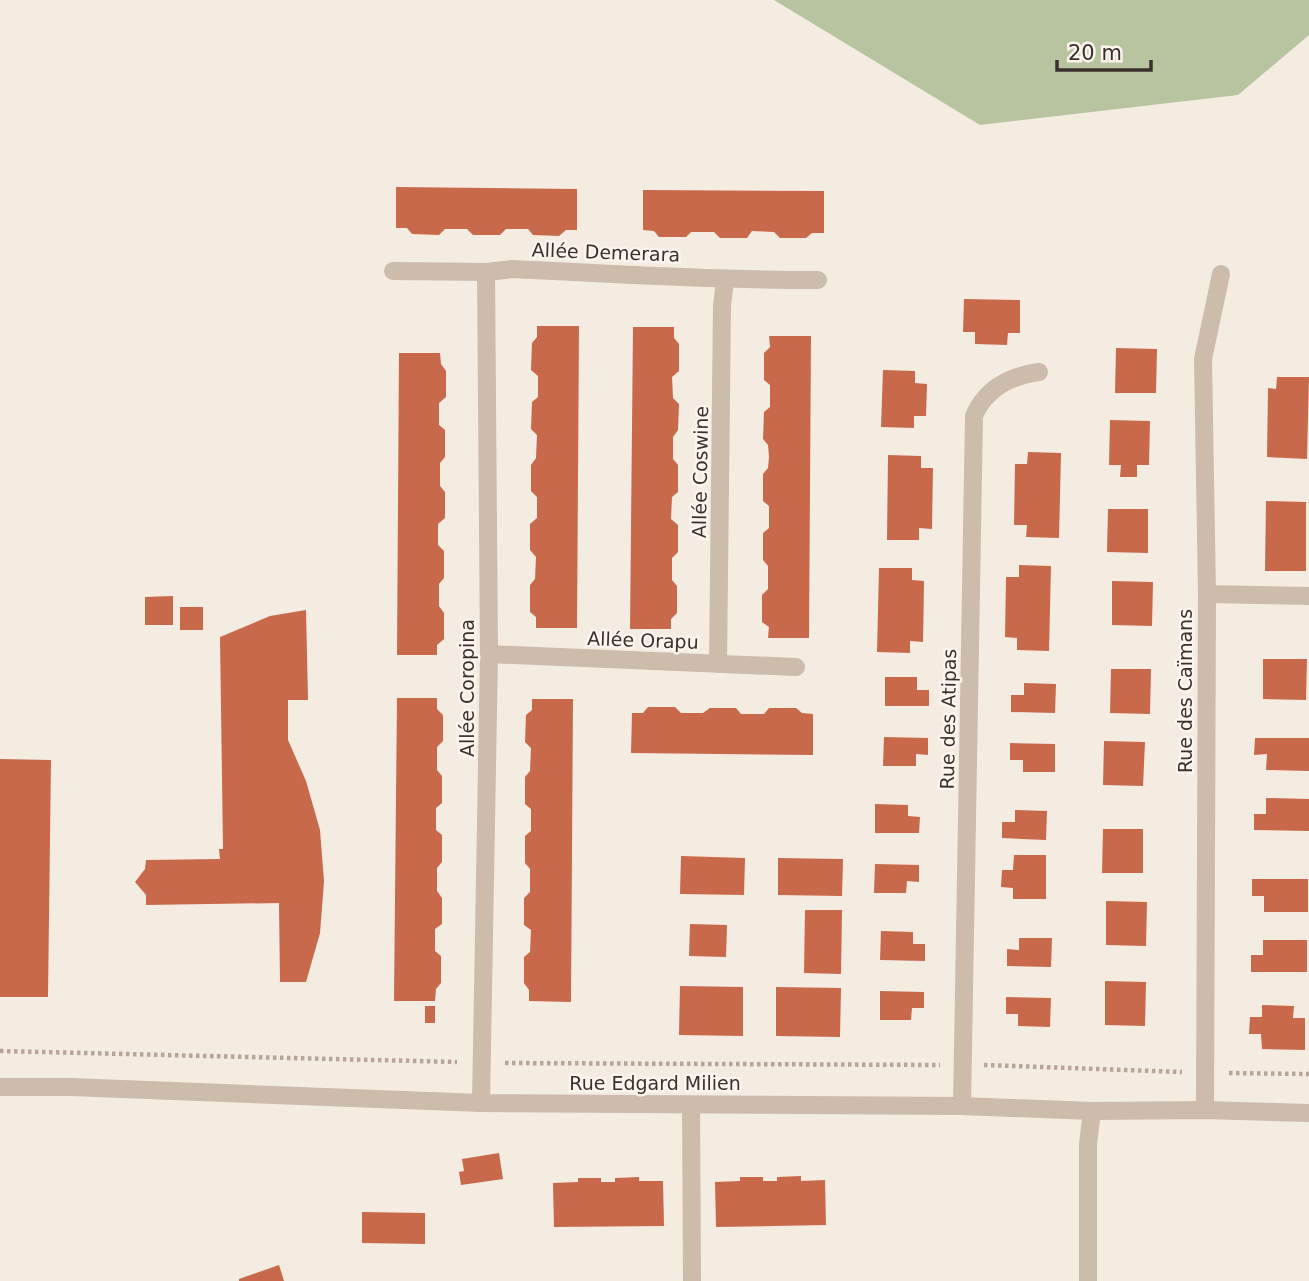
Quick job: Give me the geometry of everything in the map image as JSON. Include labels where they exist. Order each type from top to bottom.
[{"type":"street","name":"Allée Demerara","points":[[393,271],[513,270],[725,280],[818,280]]},
{"type":"street","name":"Allée Coropina","points":[[481,1103],[489,654],[486,272]]},
{"type":"street","name":"Rue des Caïmans","points":[[1205,1110],[1207,594],[1203,359],[1221,274]]},
{"type":"street","name":"Allée Coswine","points":[[718,664],[722,306],[725,280]]},
{"type":"street","name":"Rue des Atipas","points":[[962,1106],[974,416],[995,387],[1009,379],[1039,372]]},
{"type":"street","points":[[1207,594],[1309,596]]},
{"type":"street","name":"Allée Orapu","points":[[489,654],[796,667]]},
{"type":"street","name":"Rue Edgard Milien","points":[[0,1087],[71,1087],[481,1103],[962,1106],[1092,1111],[1309,1113]]},
{"type":"street","points":[[691,1105],[692,1281]]},
{"type":"street","points":[[1088,1281],[1088,1144],[1092,1111]]},
{"type":"path","points":[[0,1051],[483,1063],[962,1065],[1309,1074]]},
{"type":"green space","points":[[774,0],[1309,0],[1309,35],[1238,95],[980,125]]},
{"type":"building","points":[[396,187],[577,189],[577,230],[566,230],[559,236],[533,235],[528,229],[506,229],[500,235],[473,235],[467,229],[445,229],[439,235],[412,234],[407,228],[396,228]]},
{"type":"building","points":[[643,190],[824,191],[824,233],[812,233],[806,238],[780,238],[774,232],[752,231],[747,238],[720,238],[714,232],[691,232],[686,237],[659,237],[654,231],[643,230]]},
{"type":"building","points":[[964,299],[1020,300],[1020,333],[1008,333],[1007,345],[975,344],[975,332],[963,332]]},
{"type":"building","points":[[537,326],[579,326],[577,628],[536,628],[536,617],[530,612],[530,585],[535,579],[536,557],[530,550],[530,524],[537,518],[537,497],[531,491],[531,465],[536,458],[537,435],[531,429],[532,402],[538,397],[538,376],[531,370],[532,343],[537,337]]},
{"type":"building","points":[[633,327],[674,327],[674,338],[679,344],[679,371],[672,377],[673,398],[679,404],[678,430],[673,437],[673,459],[678,465],[678,492],[672,497],[671,519],[678,525],[678,552],[672,558],[672,580],[677,586],[677,613],[671,619],[671,629],[630,629]]},
{"type":"building","points":[[769,336],[811,336],[809,638],[768,638],[769,627],[762,622],[762,595],[768,589],[768,566],[763,560],[763,533],[769,528],[769,506],[763,501],[763,474],[768,468],[769,457],[768,445],[763,439],[764,412],[770,407],[770,385],[764,380],[764,353],[770,347]]},
{"type":"building","points":[[1116,348],[1157,349],[1156,393],[1115,393]]},
{"type":"building","points":[[399,353],[440,353],[441,364],[446,371],[446,397],[439,403],[439,425],[445,430],[445,457],[440,463],[440,486],[445,492],[445,518],[438,524],[438,545],[444,551],[444,578],[439,584],[439,606],[444,613],[444,639],[437,645],[437,655],[397,655]]},
{"type":"building","points":[[883,370],[915,371],[915,383],[927,384],[926,416],[914,416],[914,428],[881,427]]},
{"type":"building","points":[[1277,377],[1309,377],[1307,459],[1267,457],[1268,388],[1276,389]]},
{"type":"building","points":[[1110,420],[1150,421],[1149,465],[1137,465],[1137,477],[1120,477],[1121,465],[1109,465]]},
{"type":"building","points":[[1028,452],[1061,453],[1059,538],[1026,537],[1027,525],[1014,525],[1015,464],[1027,464]]},
{"type":"building","points":[[888,455],[921,456],[921,468],[933,468],[932,529],[919,528],[919,540],[887,540]]},
{"type":"building","points":[[1266,501],[1306,502],[1306,571],[1265,571]]},
{"type":"building","points":[[1108,509],[1148,509],[1148,553],[1107,552]]},
{"type":"building","points":[[1019,565],[1051,566],[1049,651],[1017,650],[1017,638],[1005,637],[1006,577],[1019,577]]},
{"type":"building","points":[[879,568],[912,568],[912,580],[924,581],[923,642],[910,641],[910,653],[877,652]]},
{"type":"building","points":[[1112,581],[1153,582],[1152,626],[1112,625]]},
{"type":"building","points":[[173,596],[173,625],[145,625],[145,597]]},
{"type":"building","points":[[180,607],[203,607],[203,630],[180,630]]},
{"type":"building","points":[[306,610],[308,700],[288,700],[288,740],[306,781],[320,830],[324,881],[320,933],[306,982],[280,982],[279,903],[146,905],[146,895],[135,882],[145,869],[146,860],[220,859],[219,849],[223,849],[220,637],[270,616]]},
{"type":"building","points":[[1263,659],[1307,659],[1306,700],[1263,699]]},
{"type":"building","points":[[1111,669],[1151,669],[1150,714],[1110,713]]},
{"type":"building","points":[[885,677],[917,677],[917,690],[929,690],[929,706],[885,706]]},
{"type":"building","points":[[1024,683],[1056,684],[1055,713],[1011,712],[1011,695],[1024,695]]},
{"type":"building","points":[[397,698],[437,698],[437,709],[443,715],[443,741],[437,747],[437,770],[442,776],[442,803],[436,808],[436,830],[442,835],[442,862],[437,868],[437,891],[442,898],[442,924],[435,929],[435,951],[441,956],[441,983],[436,989],[435,1001],[394,1001]]},
{"type":"building","points":[[532,699],[573,699],[571,1002],[529,1001],[529,990],[524,983],[524,957],[530,952],[531,930],[524,925],[524,898],[530,892],[530,869],[525,863],[525,836],[531,831],[531,809],[525,804],[525,777],[530,771],[531,748],[525,742],[526,715],[532,710]]},
{"type":"building","points":[[648,707],[675,707],[681,713],[703,713],[710,708],[736,708],[741,714],[764,714],[769,708],[796,708],[802,713],[813,714],[813,755],[631,753],[632,713],[643,713]]},
{"type":"building","points":[[884,737],[928,738],[928,755],[916,754],[916,766],[883,766]]},
{"type":"building","points":[[1255,738],[1309,738],[1309,771],[1266,770],[1267,754],[1254,755]]},
{"type":"building","points":[[1104,741],[1145,742],[1143,786],[1103,785]]},
{"type":"building","points":[[1010,743],[1055,744],[1055,772],[1023,772],[1023,760],[1010,760]]},
{"type":"building","points":[[0,759],[51,760],[48,997],[0,997]]},
{"type":"building","points":[[1266,798],[1309,799],[1309,831],[1254,830],[1254,814],[1266,814]]},
{"type":"building","points":[[875,804],[908,805],[908,816],[920,817],[919,833],[875,833]]},
{"type":"building","points":[[1015,810],[1047,811],[1046,840],[1002,838],[1002,822],[1015,822]]},
{"type":"building","points":[[1103,829],[1143,829],[1143,873],[1102,873]]},
{"type":"building","points":[[1014,855],[1046,855],[1046,899],[1013,899],[1013,888],[1001,887],[1002,870],[1013,870]]},
{"type":"building","points":[[681,856],[745,858],[744,895],[680,894]]},
{"type":"building","points":[[778,858],[843,859],[842,896],[778,895]]},
{"type":"building","points":[[875,864],[919,865],[919,882],[907,881],[906,893],[874,893]]},
{"type":"building","points":[[1252,879],[1308,879],[1308,912],[1264,912],[1264,896],[1252,896]]},
{"type":"building","points":[[1106,901],[1147,902],[1146,946],[1106,945]]},
{"type":"building","points":[[805,910],[842,910],[841,974],[804,973]]},
{"type":"building","points":[[690,924],[727,925],[726,957],[689,956]]},
{"type":"building","points":[[881,931],[913,932],[913,944],[925,944],[925,961],[880,960]]},
{"type":"building","points":[[1019,938],[1052,938],[1051,967],[1007,966],[1007,949],[1019,950]]},
{"type":"building","points":[[1263,940],[1307,940],[1307,972],[1251,972],[1251,955],[1263,955]]},
{"type":"building","points":[[1105,981],[1146,982],[1145,1026],[1105,1025]]},
{"type":"building","points":[[680,986],[743,987],[743,1036],[679,1035]]},
{"type":"building","points":[[776,987],[841,988],[840,1037],[776,1036]]},
{"type":"building","points":[[880,991],[924,992],[924,1008],[912,1008],[911,1020],[880,1020]]},
{"type":"building","points":[[1006,997],[1051,998],[1050,1027],[1018,1026],[1018,1014],[1006,1014]]},
{"type":"building","points":[[1262,1005],[1294,1006],[1293,1018],[1305,1018],[1305,1050],[1262,1049],[1261,1034],[1249,1034],[1250,1017],[1262,1017]]},
{"type":"building","points":[[425,1006],[435,1006],[435,1023],[425,1023]]},
{"type":"building","points":[[499,1153],[503,1179],[461,1185],[459,1172],[464,1171],[462,1159]]},
{"type":"building","points":[[801,1176],[801,1181],[825,1180],[826,1225],[716,1227],[715,1182],[740,1181],[740,1177],[763,1177],[763,1181],[777,1181],[777,1177]]},
{"type":"building","points":[[639,1177],[639,1181],[663,1181],[664,1226],[554,1227],[553,1183],[578,1182],[578,1178],[601,1178],[601,1182],[615,1182],[615,1178]]},
{"type":"building","points":[[362,1212],[425,1213],[425,1244],[362,1243]]},
{"type":"building","points":[[279,1265],[284,1281],[239,1281],[239,1279]]}]
